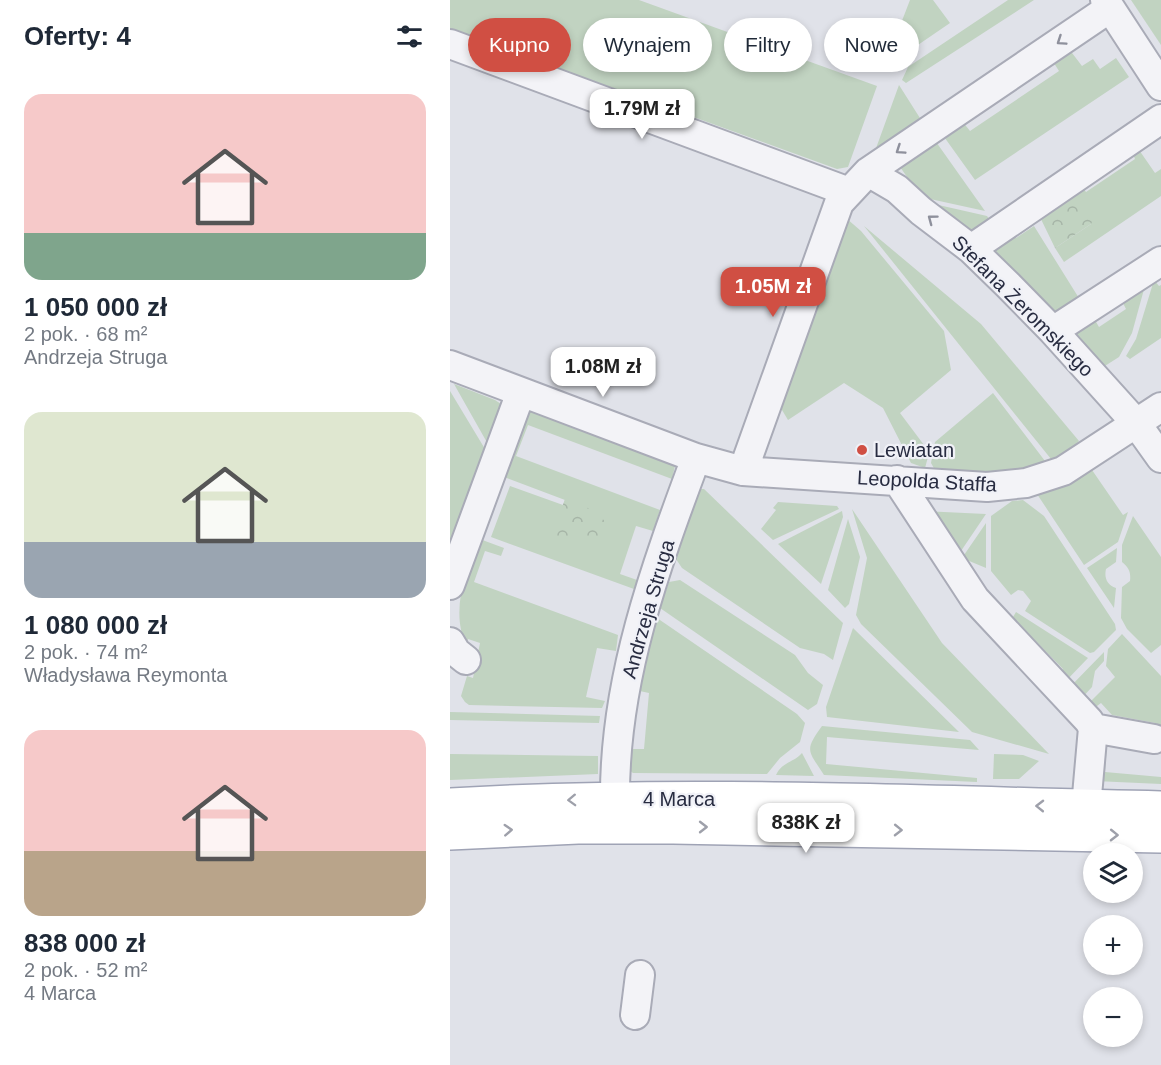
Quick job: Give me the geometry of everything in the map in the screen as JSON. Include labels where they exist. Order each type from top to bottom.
[{"type":"main road","name":"4 Marca","points":[[450,805],[615,799],[737,799],[1161,808]]},
{"type":"main road","name":"4 Marca","points":[[450,833],[578,827],[684,827],[1161,836]]},
{"type":"street","points":[[744,471],[839,203],[859,182],[1107,4],[1161,86]]},
{"type":"street","name":"Stefana Żeromskiego","points":[[450,44],[859,182],[897,189],[921,211],[971,249],[1053,331],[1136,423],[1161,458]]},
{"type":"street","points":[[971,249],[1161,119]]},
{"type":"street","points":[[1053,331],[1161,261]]},
{"type":"street","name":"Leopolda Staffa","points":[[450,365],[696,458],[744,471],[987,487],[1026,483],[1063,471],[1161,406]]},
{"type":"street","points":[[450,585],[521,392]]},
{"type":"street","name":"Andrzeja Struga","points":[[615,799],[621,712],[633,646],[647,596],[696,458]]},
{"type":"street","points":[[897,480],[975,599],[1094,728],[1086,807]]},
{"type":"street","points":[[1094,728],[1154,739]]},
{"type":"street","points":[[635,1015],[640,975]]},
{"type":"green space","points":[[450,0],[639,0],[689,18],[583,18],[583,72],[712,72],[712,26],[724,31],[724,72],[812,72],[812,63],[824,67],[824,72],[838,72],[877,86],[848,167],[837,169],[569,72],[571,72],[571,18],[468,18],[468,36],[450,29]]},
{"type":"green space","points":[[910,0],[933,0],[950,23],[919,44],[919,18],[903,18]]},
{"type":"green space","points":[[1008,0],[1034,0],[906,83],[902,80],[906,72],[919,72],[919,60]]},
{"type":"green space","points":[[1131,0],[1161,0],[1161,45]]},
{"type":"green space","points":[[1069,49],[1082,66],[1093,59],[1100,69],[1116,58],[1129,77],[975,180],[942,134],[962,121],[970,131],[1059,71],[1052,60]]},
{"type":"green space","points":[[899,85],[925,126],[871,162]]},
{"type":"green space","points":[[934,139],[985,211],[921,197],[898,164]]},
{"type":"green space","points":[[1137,147],[1155,173],[1161,169],[1161,196],[1064,262],[1055,248],[1091,224],[1074,188],[1079,183],[1086,192],[1135,159],[1132,151]]},
{"type":"green space","points":[[1074,188],[1094,218],[1091,224],[1055,248],[1038,213]]},
{"type":"green space","points":[[934,204],[987,216],[992,223],[966,235]]},
{"type":"green space","points":[[846,218],[861,231],[944,331],[951,370],[900,413],[927,449],[931,446],[925,468],[911,463],[883,408],[844,383],[788,420],[779,405]]},
{"type":"green space","points":[[864,226],[981,324],[1079,441],[1067,453],[1051,459]]},
{"type":"green space","points":[[1034,226],[1082,303],[1056,315],[990,255],[1009,230],[1016,238]]},
{"type":"green space","points":[[1154,280],[1159,286],[1161,285],[1161,338],[1130,359],[1126,356],[1136,339]]},
{"type":"green space","points":[[1146,282],[1132,333],[1119,357],[1097,371],[1073,341],[1076,328],[1092,315],[1099,327],[1126,309],[1121,299]]},
{"type":"green space","points":[[454,384],[501,404],[502,412],[489,446]]},
{"type":"green space","points":[[450,391],[488,454],[455,541],[450,542]]},
{"type":"green space","points":[[993,393],[1045,461],[1013,471],[985,473],[935,470],[931,463],[935,442]]},
{"type":"green space","points":[[527,410],[675,466],[672,479],[528,425],[516,456],[660,510],[653,531],[636,526],[620,574],[637,580],[634,589],[491,537],[510,486],[563,505],[565,500],[499,475]]},
{"type":"green space","points":[[1092,470],[1123,515],[1128,512],[1118,542],[1084,565],[1037,494]]},
{"type":"green space","points":[[700,489],[704,489],[843,623],[833,660],[824,654],[800,648],[682,568],[676,559]]},
{"type":"green space","points":[[565,499],[593,510],[609,525],[603,542],[549,544]]},
{"type":"green space","points":[[1023,500],[1044,516],[1115,624],[1116,630],[1094,652],[1090,653],[1025,611],[1031,601],[1023,591],[1018,590],[1011,595],[991,571],[991,516],[1012,501]]},
{"type":"green space","points":[[778,502],[837,506],[839,509],[773,540],[761,529],[776,510],[773,508]]},
{"type":"green space","points":[[852,509],[942,643],[1049,754],[972,732],[861,624],[856,615],[867,558]]},
{"type":"green space","points":[[842,511],[843,517],[821,584],[778,544]]},
{"type":"green space","points":[[923,511],[986,514],[961,551],[947,549]]},
{"type":"green space","points":[[1133,516],[1161,557],[1161,645],[1151,653],[1127,629],[1121,618],[1122,587],[1130,581],[1129,570],[1122,562],[1122,545]]},
{"type":"green space","points":[[848,519],[860,557],[849,604],[845,608],[828,590]]},
{"type":"green space","points":[[986,523],[986,568],[962,558]]},
{"type":"green space","points":[[477,538],[504,548],[501,556],[485,551],[474,582],[618,635],[616,651],[597,648],[586,697],[605,701],[602,708],[469,705],[465,702],[461,696],[467,676],[473,678],[480,643],[468,639],[467,645],[462,633],[461,593]]},
{"type":"green space","points":[[1117,548],[1116,562],[1105,572],[1108,583],[1116,588],[1114,608],[1087,568]]},
{"type":"green space","points":[[680,580],[795,655],[808,673],[823,685],[817,704],[808,710],[660,608],[669,582]]},
{"type":"green space","points":[[1016,612],[1088,658],[1063,684],[1057,678],[1063,669],[1017,622],[1009,629],[1007,627]]},
{"type":"green space","points":[[657,618],[797,714],[805,723],[800,742],[780,758],[767,774],[633,773],[629,770],[629,749],[644,749],[649,693],[635,690]]},
{"type":"green space","points":[[853,628],[959,732],[827,717],[826,707]]},
{"type":"green space","points":[[1122,634],[1161,676],[1161,736],[1156,736],[1155,723],[1112,715],[1101,703],[1089,712],[1085,707],[1115,677],[1106,666],[1108,649]]},
{"type":"green space","points":[[1104,652],[1104,661],[1095,671],[1092,687],[1079,701],[1068,689]]},
{"type":"green space","points":[[450,712],[600,716],[599,723],[450,720]]},
{"type":"green space","points":[[822,726],[970,740],[979,750],[827,737],[826,764],[977,778],[977,782],[824,775],[810,750],[812,741]]},
{"type":"green space","points":[[1107,744],[1105,772],[1161,777],[1161,784],[1095,781],[1099,747]]},
{"type":"green space","points":[[802,753],[814,776],[776,775],[781,767]]},
{"type":"green space","points":[[450,754],[598,756],[598,774],[450,780]]},
{"type":"green space","points":[[994,754],[1023,755],[1039,761],[1019,779],[993,779]]},
{"type":"place","name":"Lewiatan","points":[[862,450]]}]
